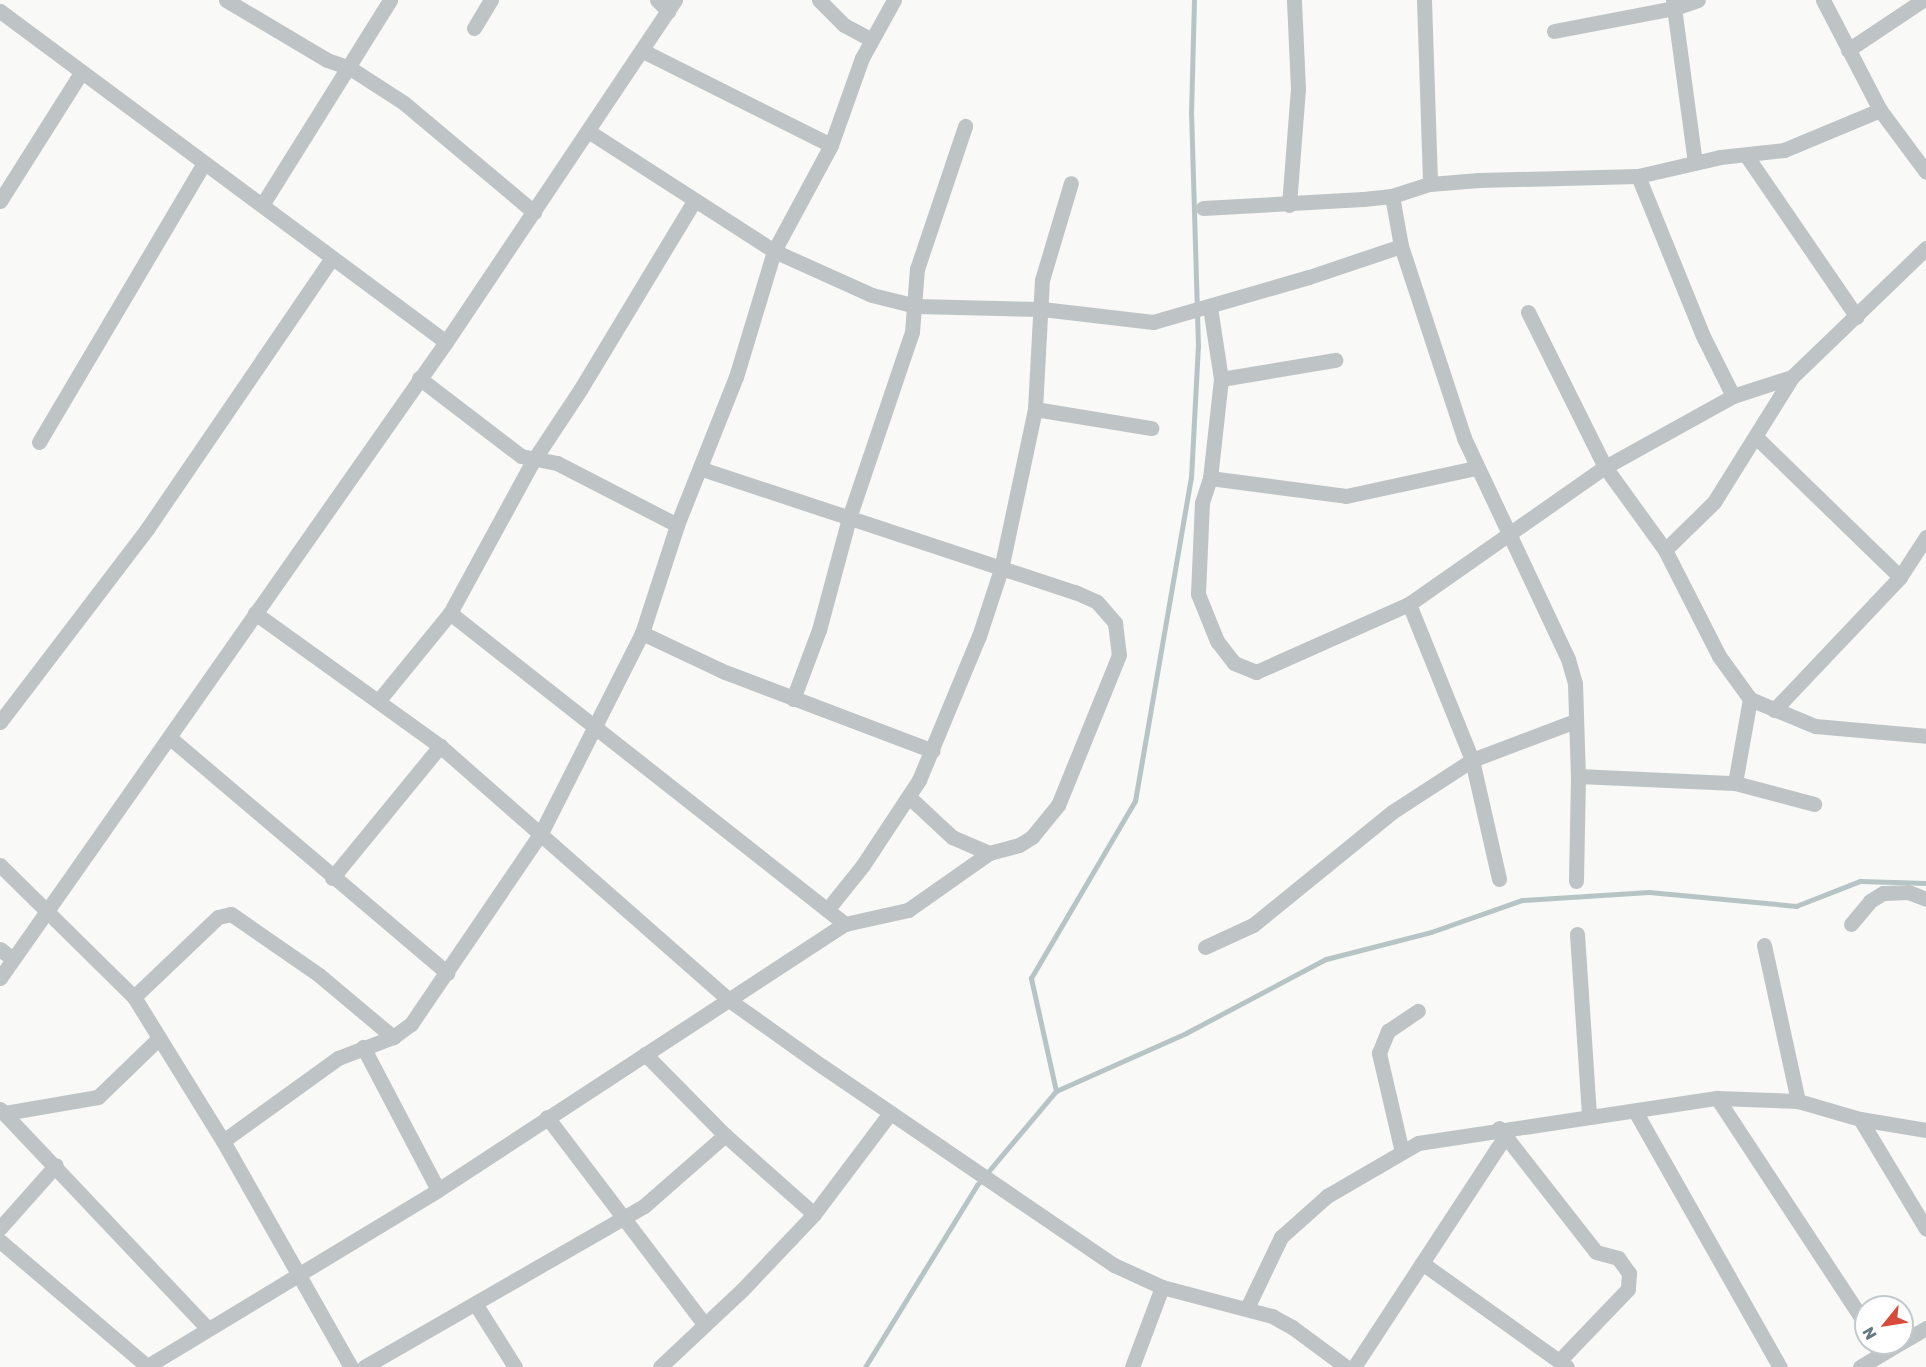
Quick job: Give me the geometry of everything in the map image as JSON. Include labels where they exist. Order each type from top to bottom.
[{"type":"street","points":[[6,0],[0,10],[81,73],[446,342]]},
{"type":"street","points":[[226,0],[327,60],[351,68],[404,103],[534,212]]},
{"type":"street","points":[[262,205],[351,68],[390,0]]},
{"type":"street","points":[[474,28],[491,0]]},
{"type":"street","points":[[819,0],[844,25],[870,39]]},
{"type":"street","points":[[223,1141],[320,1070],[363,1047],[393,1037],[424,1008],[542,831],[642,633],[677,525],[702,469],[736,377],[774,251],[831,144],[870,39],[894,0]]},
{"type":"street","points":[[1289,205],[1298,89],[1294,0]]},
{"type":"street","points":[[1424,0],[1430,184]]},
{"type":"street","points":[[1554,31],[1698,0]]},
{"type":"street","points":[[1823,0],[1881,110],[1926,172]]},
{"type":"street","points":[[1848,50],[1923,0]]},
{"type":"street","points":[[0,978],[446,342],[643,51],[666,4]]},
{"type":"street","points":[[1674,4],[1695,162]]},
{"type":"street","points":[[643,51],[831,144]]},
{"type":"street","points":[[0,201],[81,73]]},
{"type":"street","points":[[1203,208],[1289,205],[1392,196],[1430,184],[1537,177],[1638,176],[1695,162],[1784,150],[1881,110]]},
{"type":"street","points":[[793,699],[819,630],[849,518],[912,332],[916,306],[917,269],[965,126]]},
{"type":"street","points":[[588,131],[774,251],[872,295],[916,306],[1042,309],[1147,322],[1208,308],[1401,246]]},
{"type":"street","points":[[1746,155],[1857,317]]},
{"type":"street","points":[[39,442],[203,165]]},
{"type":"street","points":[[1638,176],[1702,334],[1733,396]]},
{"type":"street","points":[[827,910],[863,866],[909,797],[933,751],[979,636],[1000,569],[1035,409],[1042,280],[1071,183]]},
{"type":"street","points":[[1392,196],[1401,246],[1476,468],[1568,659],[1575,683],[1578,776],[1576,881]]},
{"type":"street","points":[[379,700],[450,613],[532,461],[580,390],[694,201]]},
{"type":"street","points":[[1665,550],[1714,502],[1757,438],[1792,377],[1857,317],[1926,248]]},
{"type":"street","points":[[0,722],[147,529],[332,258]]},
{"type":"street","points":[[1208,308],[1221,379],[1210,478],[1202,502],[1198,594],[1217,641],[1234,663],[1256,672],[1409,604],[1508,538],[1605,467],[1733,396],[1792,377]]},
{"type":"street","points":[[1528,312],[1605,467],[1665,550],[1719,656],[1750,699],[1815,726],[1926,736]]},
{"type":"street","points":[[1221,379],[1335,360]]},
{"type":"street","points":[[419,378],[532,461],[557,463],[677,525]]},
{"type":"street","points":[[1035,409],[1151,428]]},
{"type":"street","points":[[1757,438],[1900,576]]},
{"type":"street","points":[[1210,478],[1346,496],[1476,468]]},
{"type":"street","points":[[0,1241],[147,1367],[207,1328],[438,1190],[845,924],[908,910],[989,853],[1032,837],[1058,805],[1119,655],[1120,640],[1115,623],[1097,602],[702,469]]},
{"type":"street","points":[[1774,710],[1900,576],[1919,562],[1926,537]]},
{"type":"street","points":[[1409,604],[1472,760],[1499,879]]},
{"type":"street","points":[[255,613],[440,746],[542,831],[729,1000],[890,1113],[1114,1265],[1162,1287],[1247,1308],[1292,1327],[1346,1367]]},
{"type":"street","points":[[450,613],[845,924]]},
{"type":"street","points":[[642,633],[793,699],[933,751]]},
{"type":"street","points":[[1735,783],[1750,699]]},
{"type":"street","points":[[1205,947],[1253,925],[1392,812],[1472,760],[1575,721]]},
{"type":"street","points":[[169,737],[332,878],[447,973]]},
{"type":"street","points":[[332,878],[440,746]]},
{"type":"street","points":[[1578,776],[1735,783],[1814,804]]},
{"type":"street","points":[[909,797],[952,837],[989,853]]},
{"type":"street","points":[[0,865],[134,997],[223,1141],[351,1367]]},
{"type":"street","points":[[1851,924],[1870,901],[1883,893],[1908,892],[1926,899]]},
{"type":"street","points":[[134,997],[218,917],[231,914],[319,975],[393,1037]]},
{"type":"street","points":[[1577,934],[1589,1117]]},
{"type":"street","points":[[1764,945],[1798,1101]]},
{"type":"street","points":[[0,949],[13,959]]},
{"type":"street","points":[[1402,1152],[1379,1053],[1388,1031],[1418,1011]]},
{"type":"street","points":[[3,1111],[98,1098],[159,1038]]},
{"type":"street","points":[[363,1047],[438,1190]]},
{"type":"street","points":[[645,1054],[725,1135],[814,1214]]},
{"type":"street","points":[[1718,1098],[1854,1307]]},
{"type":"street","points":[[1247,1308],[1281,1237],[1327,1196],[1418,1143],[1718,1098],[1798,1101],[1860,1119],[1926,1130]]},
{"type":"street","points":[[3,1111],[207,1328]]},
{"type":"street","points":[[1635,1111],[1780,1367]]},
{"type":"street","points":[[660,1367],[705,1326],[814,1214],[890,1113]]},
{"type":"street","points":[[547,1117],[705,1326]]},
{"type":"street","points":[[1860,1119],[1926,1229]]},
{"type":"street","points":[[1354,1367],[1422,1263],[1502,1132]]},
{"type":"street","points":[[1422,1263],[1563,1364],[1628,1289],[1629,1273],[1618,1258],[1596,1252],[1502,1132]]},
{"type":"street","points":[[364,1367],[476,1305],[644,1206],[725,1135]]},
{"type":"street","points":[[0,1228],[56,1165]]},
{"type":"street","points":[[1132,1367],[1162,1287]]},
{"type":"street","points":[[476,1305],[515,1367]]},
{"type":"waterway","points":[[865,1367],[977,1185],[1056,1091],[1031,978],[1135,801],[1191,478],[1198,346],[1191,114],[1194,0]]},
{"type":"waterway","points":[[1056,1091],[1186,1033],[1326,959],[1431,932],[1522,900],[1649,892],[1796,906],[1860,881],[1926,883]]}]
